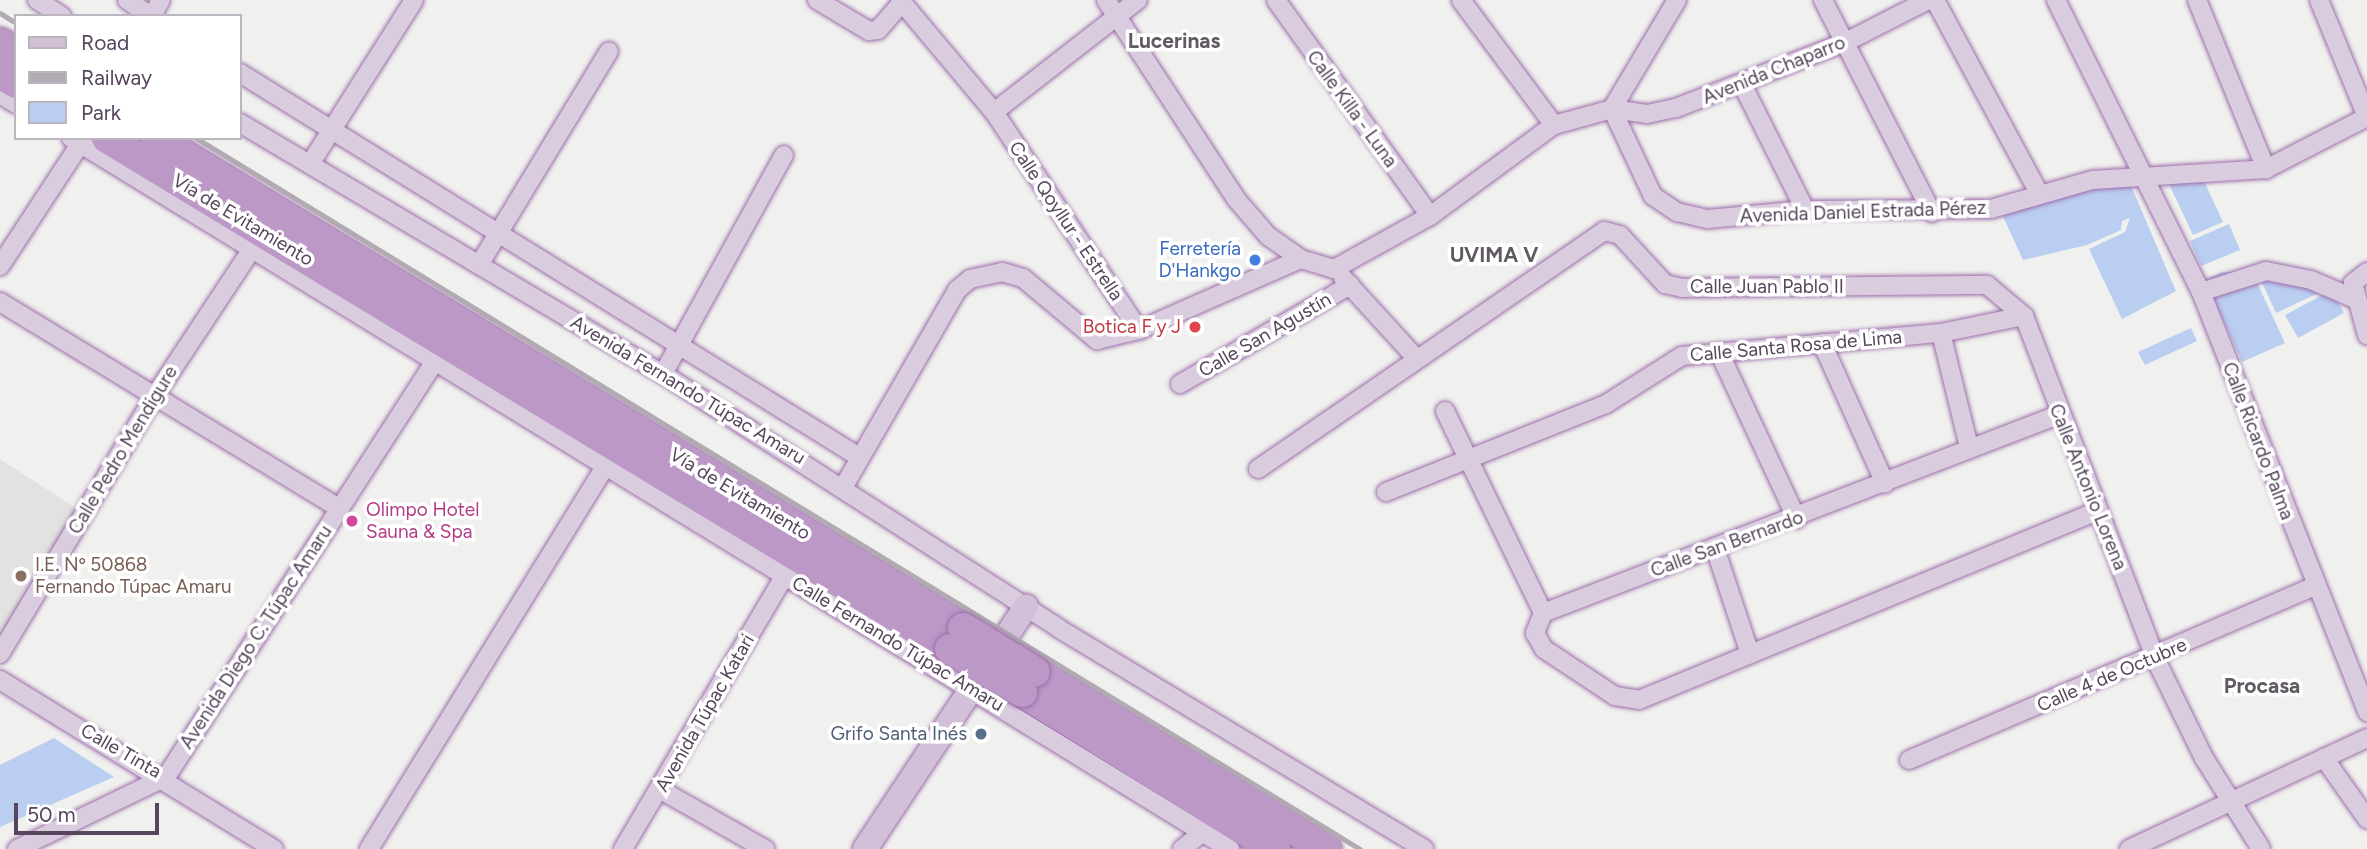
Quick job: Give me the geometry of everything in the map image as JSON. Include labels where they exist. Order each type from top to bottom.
[{"type":"highway","name":"Vía de Evitamiento","points":[[86,140],[956,639]]},
{"type":"highway","name":"Vía de Evitamiento","points":[[159,140],[956,639],[1023,692],[1275,849]]},
{"type":"highway","name":"Vía de Evitamiento","points":[[1023,692],[1325,849]]},
{"type":"main road","points":[[865,849],[969,688],[1026,607]]},
{"type":"street","points":[[37,0],[59,14]]},
{"type":"street","points":[[127,0],[149,14]]},
{"type":"street","points":[[310,164],[414,0]]},
{"type":"street","points":[[817,0],[869,31],[878,30],[901,1]]},
{"type":"street","points":[[1106,0],[1237,200],[1268,236],[1301,259],[1335,269],[1416,359]]},
{"type":"street","points":[[994,112],[1139,0]]},
{"type":"street","name":"Calle Killa - Luna","points":[[1276,0],[1430,216]]},
{"type":"street","points":[[1461,0],[1554,125]]},
{"type":"street","points":[[1823,0],[1848,41],[1932,213]]},
{"type":"street","name":"Avenida Chaparro","points":[[1612,109],[1647,114],[1742,84],[1848,41],[1928,0]]},
{"type":"street","points":[[1935,0],[2038,191]]},
{"type":"street","name":"Calle Ricardo Palma","points":[[2056,0],[2201,292],[2314,586],[2367,712]]},
{"type":"street","points":[[2197,0],[2266,169]]},
{"type":"street","points":[[2319,0],[2367,117]]},
{"type":"street","name":"Calle Qoyllur - Estrella","points":[[901,1],[994,112],[1139,330]]},
{"type":"street","points":[[1335,269],[1430,216],[1554,125],[1612,109],[1668,4]]},
{"type":"street","points":[[479,265],[609,51]]},
{"type":"street","points":[[242,74],[331,133],[859,457]]},
{"type":"street","points":[[1742,84],[1805,210]]},
{"type":"street","name":"Avenida Daniel Estrada Pérez","points":[[1612,109],[1653,196],[1676,212],[1709,219],[1805,210],[1932,213],[1991,209],[2038,191],[2144,173],[2266,169],[2367,117]]},
{"type":"street","name":"Avenida Fernando Túpac Amaru","points":[[242,124],[663,374],[844,486],[1058,628],[1425,849]]},
{"type":"street","points":[[0,266],[86,140]]},
{"type":"street","name":"Calle Fernando Túpac Amaru","points":[[86,140],[251,249],[436,359],[969,688],[1023,692],[1202,833],[1230,849]]},
{"type":"street","points":[[663,374],[784,155]]},
{"type":"street","name":"Calle Juan Pablo II","points":[[1258,469],[1604,231],[1619,235],[1665,284],[1682,288],[1987,285],[2024,316]]},
{"type":"street","name":"Calle Pedro Mendigure","points":[[0,654],[154,397],[251,249]]},
{"type":"street","points":[[844,486],[957,289],[1002,272],[1023,278],[1087,336],[1116,339],[1301,259]]},
{"type":"street","points":[[2201,292],[2266,271],[2311,279],[2353,298]]},
{"type":"street","points":[[2367,272],[2353,284],[2353,298],[2367,334]]},
{"type":"street","name":"Calle San Agustín","points":[[1180,384],[1350,285]]},
{"type":"street","points":[[0,302],[339,508]]},
{"type":"street","name":"Calle Santa Rosa de Lima","points":[[1386,492],[1630,393],[1682,356],[1941,333],[2024,316]]},
{"type":"street","name":"Calle Antonio Lorena","points":[[2024,316],[2058,415],[2155,658],[2228,801],[2261,849]]},
{"type":"street","points":[[1941,333],[1969,447]]},
{"type":"street","points":[[1822,343],[1885,483]]},
{"type":"street","points":[[1719,352],[1797,519]]},
{"type":"street","name":"Avenida Diego C. Túpac Amaru","points":[[166,777],[436,359]]},
{"type":"street","points":[[1445,411],[1465,458],[1544,613],[1535,633],[1544,649],[1615,696],[1647,697],[2098,511]]},
{"type":"street","name":"Calle San Bernardo","points":[[1544,613],[1797,519],[1969,447],[2058,415]]},
{"type":"street","points":[[369,849],[606,465]]},
{"type":"street","points":[[1714,548],[1750,654]]},
{"type":"street","name":"Avenida Túpac Katari","points":[[623,849],[661,790],[785,575]]},
{"type":"street","name":"Calle 4 de Octubre","points":[[1909,760],[2155,658],[2314,586]]},
{"type":"street","name":"Calle Tinta","points":[[0,680],[166,777],[274,849]]},
{"type":"street","points":[[2129,849],[2367,738]]},
{"type":"street","points":[[2324,758],[2367,819]]},
{"type":"street","points":[[17,849],[166,777]]},
{"type":"street","points":[[661,790],[765,849]]},
{"type":"street","points":[[1182,849],[1202,833]]},
{"type":"shaded area","name":"I.E. Nº 50868 Fernando Túpac Amaru","points":[[0,459],[82,512],[0,640]]},
{"type":"green space","points":[[2129,181],[2176,291],[2122,319],[2089,249],[2125,232],[2130,218],[2122,221],[2121,230],[2087,245],[2023,260],[2000,210]]},
{"type":"green space","points":[[2204,181],[2223,222],[2193,235],[2169,184]]},
{"type":"green space","points":[[2229,224],[2240,250],[2201,266],[2190,241]]},
{"type":"green space","points":[[2222,272],[2253,274],[2285,343],[2242,362],[2205,280]]},
{"type":"green space","points":[[2258,274],[2331,287],[2276,313]]},
{"type":"green space","points":[[2332,290],[2344,313],[2298,338],[2285,315]]},
{"type":"green space","points":[[2191,328],[2197,341],[2145,365],[2138,352]]},
{"type":"green space","points":[[54,738],[114,777],[0,827],[0,765]]},
{"type":"railway","points":[[0,13],[14,22]]},
{"type":"railway","points":[[199,140],[1360,849]]},
{"type":"place","name":"Ferretería D'Hankgo","points":[[1255,260]]},
{"type":"place","name":"Botica F y J","points":[[1195,327]]},
{"type":"place","name":"Olimpo Hotel Sauna & Spa","points":[[352,521]]},
{"type":"place","name":"I.E. Nº 50868 Fernando Túpac Amaru","points":[[21,576]]},
{"type":"place","name":"Grifo Santa Inés","points":[[981,734]]},
{"type":"district","name":"Lucerinas","points":[[1174,41]]},
{"type":"district","name":"UVIMA V","points":[[1494,255]]},
{"type":"district","name":"Procasa","points":[[2262,686]]}]
